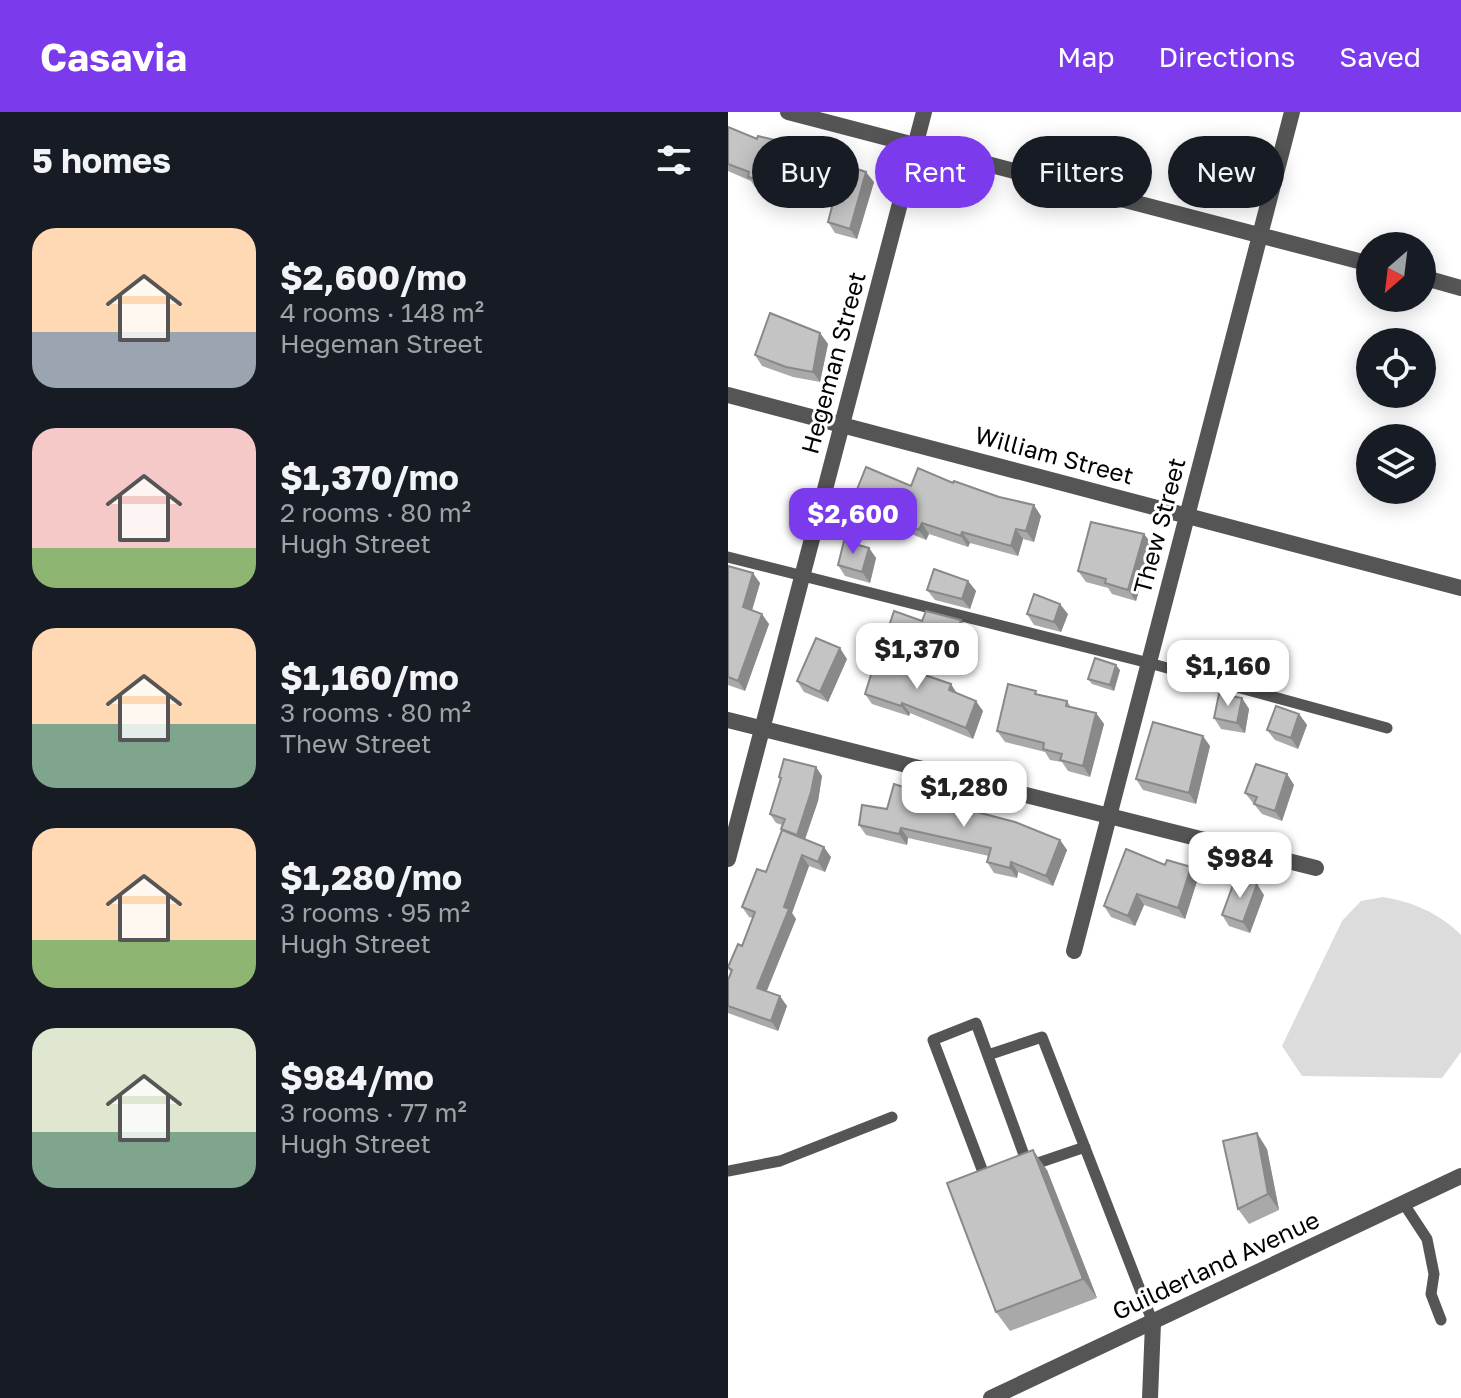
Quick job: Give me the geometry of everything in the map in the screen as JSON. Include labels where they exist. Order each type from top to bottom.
[{"type":"street","points":[[788,112],[880,136]]},
{"type":"street","name":"Hegeman Street","points":[[917,136],[924,112]]},
{"type":"street","name":"Thew Street","points":[[1074,951],[1292,112]]},
{"type":"street","points":[[995,166],[1356,260]]},
{"type":"street","name":"Hegeman Street","points":[[728,859],[899,208]]},
{"type":"street","points":[[1436,281],[1461,288]]},
{"type":"street","name":"William Street","points":[[728,395],[1461,588]]},
{"type":"street","points":[[728,720],[1316,868]]},
{"type":"street","name":"Guilderland Avenue","points":[[991,1398],[1461,1176]]},
{"type":"street","points":[[1150,1398],[1153,1323]]},
{"type":"lane","points":[[728,557],[1149,663],[1387,728]]},
{"type":"lane","points":[[999,1176],[984,1181],[933,1040],[976,1023],[1028,1166]]},
{"type":"lane","points":[[988,1055],[1042,1037],[1153,1323]]},
{"type":"lane","points":[[728,1171],[780,1161],[892,1117]]},
{"type":"lane","points":[[1013,1171],[1085,1147]]},
{"type":"lane","points":[[1404,1204],[1427,1239],[1434,1274],[1431,1294],[1441,1320]]},
{"type":"shaded area","points":[[1383,897],[1425,910],[1444,920],[1461,935],[1461,1052],[1442,1078],[1302,1076],[1282,1046],[1342,921],[1361,901]]},
{"type":"building","points":[[728,127],[752,137],[752,178],[748,177],[749,172],[728,164]]},
{"type":"building","points":[[859,170],[866,172],[859,197]]},
{"type":"building","points":[[832,208],[856,208],[850,229],[828,222]]},
{"type":"building","points":[[770,313],[820,333],[813,372],[786,367],[755,355]]},
{"type":"building","points":[[866,467],[911,486],[918,468],[953,483],[1034,505],[1026,531],[1016,529],[1011,546],[962,532],[961,536],[922,523],[919,530],[881,514],[879,519],[850,507]]},
{"type":"building","points":[[1091,522],[1144,534],[1128,590],[1105,583],[1106,579],[1078,571]]},
{"type":"building","points":[[844,541],[869,548],[862,572],[838,565]]},
{"type":"building","points":[[728,566],[753,573],[743,607],[762,614],[738,681],[728,677]]},
{"type":"building","points":[[934,569],[968,581],[962,599],[927,590]]},
{"type":"building","points":[[1034,594],[1060,604],[1054,622],[1027,614]]},
{"type":"building","points":[[894,611],[922,621],[926,611],[961,620],[959,627],[970,630],[964,651],[888,629]]},
{"type":"building","points":[[816,638],[840,648],[820,692],[797,681]]},
{"type":"building","points":[[879,649],[902,657],[898,666],[951,684],[949,690],[976,701],[966,728],[902,703],[901,706],[865,694]]},
{"type":"building","points":[[1095,658],[1116,665],[1110,685],[1088,679]]},
{"type":"building","points":[[1008,684],[1067,701],[1066,706],[1096,713],[1083,766],[1060,760],[1062,754],[1043,749],[1044,743],[997,731]]},
{"type":"building","points":[[1219,694],[1242,698],[1237,723],[1214,718]]},
{"type":"building","points":[[1276,706],[1299,714],[1291,738],[1267,730]]},
{"type":"building","points":[[1153,722],[1203,736],[1189,793],[1136,779]]},
{"type":"building","points":[[784,759],[816,767],[797,835],[781,829],[785,819],[770,814]]},
{"type":"building","points":[[1256,764],[1287,774],[1275,811],[1254,804],[1257,797],[1245,793]]},
{"type":"building","points":[[894,784],[913,790],[911,794],[1015,822],[1060,840],[1046,876],[1011,862],[1010,868],[987,862],[991,848],[901,828],[899,834],[859,825],[862,805],[887,809]]},
{"type":"building","points":[[782,830],[824,847],[818,862],[802,855],[784,907],[789,909],[757,988],[780,996],[771,1021],[728,1006],[728,980],[732,970],[728,967],[738,944],[742,946],[755,912],[742,907],[757,869],[766,872]]},
{"type":"building","points":[[1126,849],[1165,865],[1167,860],[1191,867],[1178,908],[1137,894],[1128,916],[1104,906]]},
{"type":"building","points":[[1236,877],[1257,884],[1243,922],[1222,915]]},
{"type":"building","points":[[1257,1133],[1268,1194],[1238,1209],[1223,1141]]},
{"type":"building","points":[[1033,1150],[1083,1279],[996,1312],[947,1183]]}]
